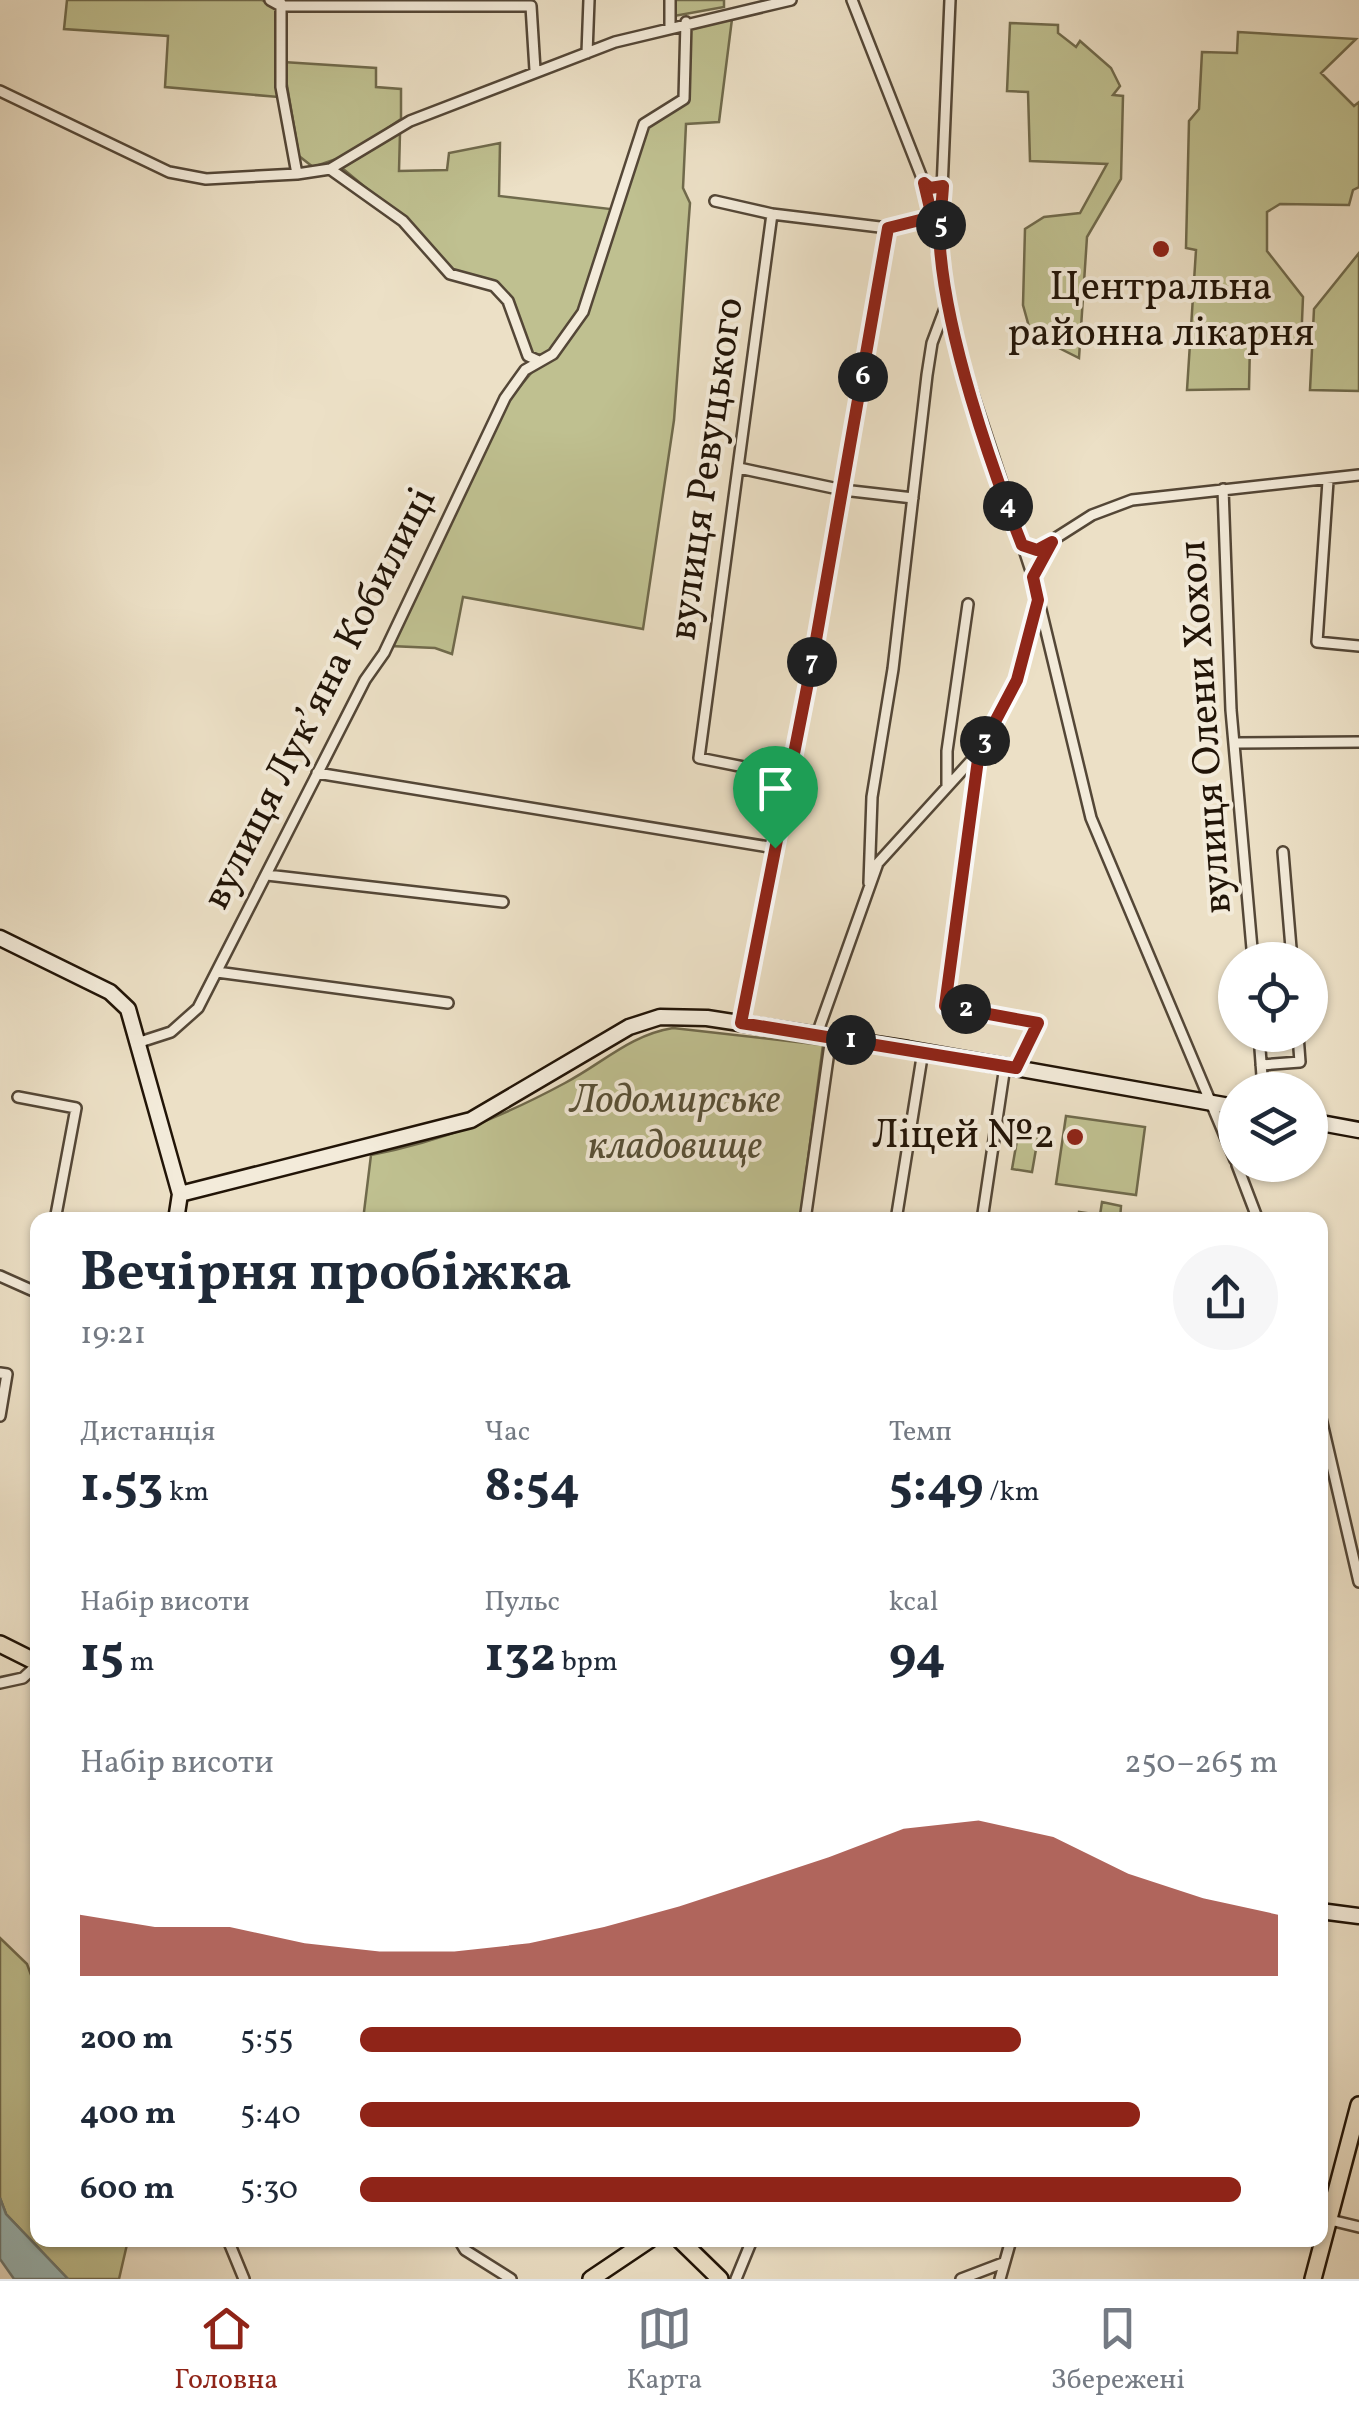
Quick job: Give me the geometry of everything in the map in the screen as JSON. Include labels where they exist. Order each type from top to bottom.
[{"type":"main road","points":[[0,1644],[30,1660]]},
{"type":"main road","points":[[1328,2212],[1359,2105]]},
{"type":"main road","points":[[591,2279],[639,2247]]},
{"type":"main road","points":[[687,2247],[720,2279]]},
{"type":"main road","points":[[1313,2279],[1320,2247]]},
{"type":"street","points":[[270,0],[531,6],[535,70]]},
{"type":"street","points":[[587,53],[589,0]]},
{"type":"street","points":[[670,0],[670,26]]},
{"type":"street","points":[[0,90],[168,172],[206,179],[297,174],[330,168],[410,120],[535,70],[670,26],[792,0]]},
{"type":"street","points":[[852,0],[924,183],[956,343],[1033,577],[1091,818],[1218,1115]]},
{"type":"street","points":[[939,246],[950,0]]},
{"type":"street","points":[[281,3],[281,87],[297,174]]},
{"type":"street","name":"вулиця Лукʼяна Кобилиці","points":[[138,1043],[184,1023],[218,972],[364,680],[384,653],[505,398],[525,370],[553,354],[584,312],[644,124],[684,100],[686,22]]},
{"type":"street","points":[[330,168],[403,221],[450,274],[494,286],[508,301],[528,356],[539,361]]},
{"type":"street","points":[[924,183],[930,188],[943,186]]},
{"type":"street","points":[[715,200],[772,214],[888,228],[932,217]]},
{"type":"street","name":"вулиця Ревуцького","points":[[772,214],[699,758],[788,776]]},
{"type":"street","points":[[741,1023],[843,490],[888,228]]},
{"type":"street","points":[[869,883],[872,797],[894,670],[932,343],[949,299]]},
{"type":"street","points":[[739,468],[843,490],[913,498]]},
{"type":"street","points":[[1022,545],[1037,550],[1092,515],[1132,500],[1359,475]]},
{"type":"street","points":[[1328,481],[1317,642],[1359,646]]},
{"type":"street","name":"вулиця Олени Хохол","points":[[1222,489],[1252,942]]},
{"type":"street","points":[[1033,577],[1052,542]]},
{"type":"street","points":[[807,1212],[824,1036],[869,883],[894,840],[979,752],[1017,680],[1038,600]]},
{"type":"street","points":[[947,787],[947,751],[968,604]]},
{"type":"street","points":[[1236,743],[1359,742]]},
{"type":"street","points":[[979,752],[945,1006],[1038,1023],[1010,1067],[983,1212]]},
{"type":"street","points":[[318,773],[775,848]]},
{"type":"street","points":[[1284,852],[1291,942]]},
{"type":"street","points":[[267,876],[503,902]]},
{"type":"street","points":[[0,938],[110,992],[128,1008],[180,1194],[177,1212]]},
{"type":"street","points":[[218,972],[448,1003]]},
{"type":"street","points":[[180,1194],[471,1120],[629,1027],[660,1017],[741,1023],[923,1051],[1218,1103]]},
{"type":"street","points":[[897,1212],[923,1051]]},
{"type":"street","points":[[1261,1052],[1262,1072]]},
{"type":"street","points":[[1262,1066],[1300,1062],[1299,1052]]},
{"type":"street","points":[[18,1096],[76,1108],[56,1212]]},
{"type":"street","points":[[1328,1124],[1359,1130]]},
{"type":"street","points":[[1244,1182],[1255,1212]]},
{"type":"street","points":[[0,1276],[30,1289]]},
{"type":"street","points":[[0,1373],[7,1374],[0,1416]]},
{"type":"street","points":[[1328,1448],[1359,1582]]},
{"type":"street","points":[[0,1683],[23,1678],[30,1671]]},
{"type":"street","points":[[1328,1912],[1359,1916]]},
{"type":"street","points":[[1328,2219],[1359,2227]]},
{"type":"street","points":[[231,2247],[244,2279]]},
{"type":"street","points":[[463,2247],[510,2279]]},
{"type":"street","points":[[736,2279],[749,2247]]},
{"type":"street","points":[[1000,2279],[1008,2247]]},
{"type":"street","points":[[961,2279],[1003,2262]]},
{"type":"green space","points":[[67,0],[262,0],[277,7],[278,97],[165,87],[168,36],[64,29]]},
{"type":"green space","points":[[674,0],[724,0],[724,7],[674,16]]},
{"type":"green space","points":[[732,19],[719,122],[686,124],[683,188],[690,203],[674,420],[643,629],[463,597],[452,654],[435,648],[391,646],[502,408],[546,355],[530,354],[519,321],[494,285],[451,272],[413,227],[342,168],[400,133],[399,171],[447,170],[449,153],[500,143],[499,196],[618,210],[646,126],[686,101],[688,30]]},
{"type":"green space","points":[[1010,23],[1058,25],[1058,33],[1076,47],[1080,41],[1111,68],[1120,86],[1113,95],[1123,96],[1121,179],[1087,237],[1079,358],[1031,334],[1023,305],[1025,229],[1044,217],[1080,213],[1107,164],[1030,161],[1028,92],[1007,91]]},
{"type":"green space","points":[[1238,32],[1356,39],[1321,73],[1354,106],[1359,102],[1359,187],[1353,190],[1349,205],[1280,204],[1267,212],[1267,251],[1303,297],[1301,345],[1250,343],[1249,389],[1187,390],[1196,250],[1186,248],[1189,121],[1199,109],[1202,52],[1237,53]]},
{"type":"green space","points":[[283,62],[376,68],[376,87],[401,89],[401,119],[348,155],[313,167],[299,156]]},
{"type":"green space","points":[[1359,253],[1359,391],[1310,390],[1314,309]]},
{"type":"green space","name":"Лодомирське кладовище","points":[[673,1028],[823,1045],[801,1212],[364,1212],[371,1155],[422,1143],[495,1117],[565,1083],[630,1043]]},
{"type":"green space","points":[[1066,1116],[1145,1127],[1136,1195],[1056,1184]]},
{"type":"green space","points":[[1019,1129],[1039,1132],[1032,1172],[1012,1169]]},
{"type":"green space","points":[[1102,1202],[1121,1206],[1121,1212],[1100,1212]]},
{"type":"green space","points":[[0,1938],[27,1964],[30,1972],[30,2239],[6,2214],[0,2198]]},
{"type":"green space","points":[[37,2247],[126,2247],[119,2279],[68,2279]]},
{"type":"water","points":[[0,2198],[6,2214],[30,2239],[30,2247],[37,2247],[68,2279],[14,2279],[0,2259]]},
{"type":"place","name":"Центральна районна лікарня","points":[[1161,249]]},
{"type":"place","name":"Ліцей №2","points":[[1075,1137]]},
{"type":"route","points":[[924,183],[930,188],[943,186],[939,246],[956,343],[1022,545],[1037,550],[1052,542],[1033,577],[1038,600],[1017,680],[979,752],[945,1006],[1038,1023],[1016,1068],[741,1023],[775,848],[878,304],[888,228],[932,217],[924,183]]}]
